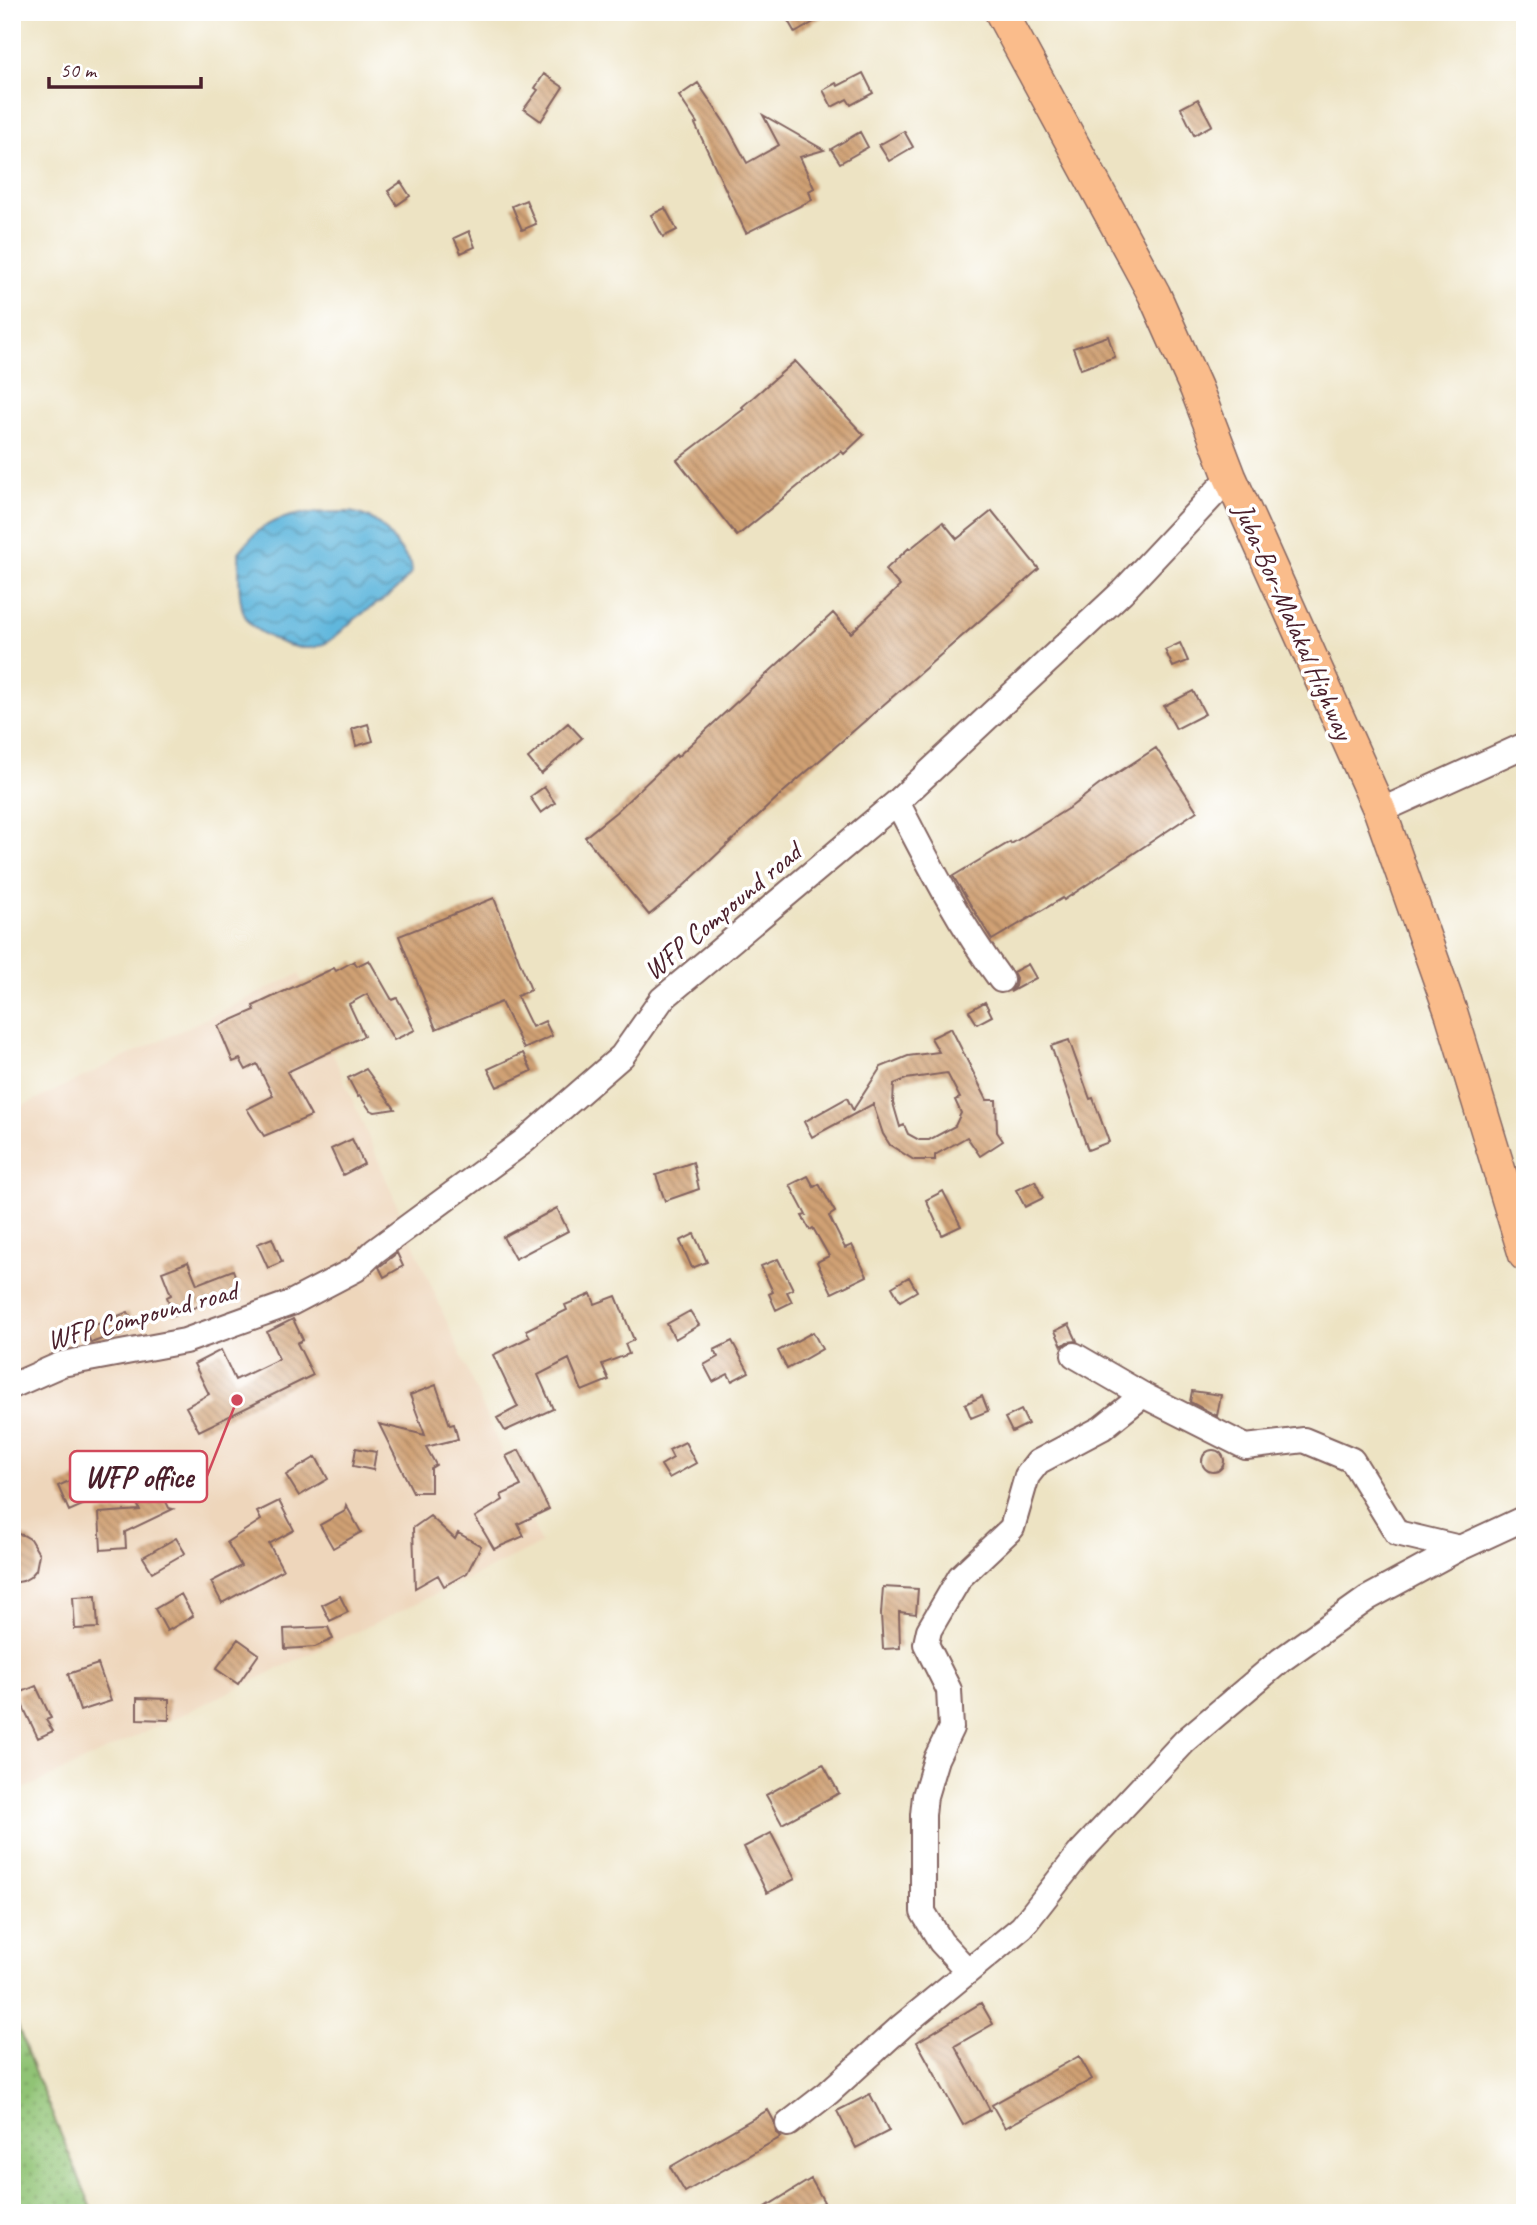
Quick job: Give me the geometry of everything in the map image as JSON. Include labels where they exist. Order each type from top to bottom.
[{"type":"main road","name":"Juba-Bor-Malakal Highway","points":[[1001,12],[1153,295],[1196,388],[1230,477],[1380,811],[1452,1015],[1525,1255]]},
{"type":"street","name":"WFP Compound road","points":[[12,1386],[62,1364],[185,1341],[291,1303],[356,1269],[375,1251],[513,1150],[622,1056],[662,999],[897,802],[1122,593],[1230,477]]},
{"type":"street","points":[[1380,811],[1525,745]]},
{"type":"street","points":[[897,802],[948,901],[1001,980]]},
{"type":"street","points":[[1074,1355],[1143,1395],[1246,1447],[1304,1440],[1352,1460],[1397,1533],[1460,1548]]},
{"type":"street","points":[[968,1971],[941,1942],[923,1912],[925,1796],[936,1759],[951,1728],[949,1690],[926,1644],[929,1630],[960,1577],[1012,1528],[1027,1476],[1038,1462],[1102,1428],[1143,1395]]},
{"type":"street","points":[[788,2124],[1022,1927],[1079,1854],[1185,1741],[1281,1660],[1368,1598],[1460,1548],[1525,1518]]},
{"type":"shaded area","points":[[299,974],[541,1544],[12,1795],[12,1111]]},
{"type":"green space","points":[[12,2010],[34,2071],[94,2213],[12,2213]]},
{"type":"water","points":[[350,512],[379,524],[411,564],[412,572],[390,595],[322,645],[304,648],[289,646],[258,631],[247,620],[242,609],[239,552],[262,528],[282,518]]},
{"type":"building","points":[[783,12],[831,12],[795,33]]},
{"type":"building","points":[[863,73],[873,93],[851,105],[847,99],[832,107],[823,90],[836,83],[838,86]]},
{"type":"building","points":[[544,74],[563,87],[541,121],[524,109],[538,90],[535,88]]},
{"type":"building","points":[[698,83],[747,163],[779,145],[763,115],[824,150],[800,157],[814,188],[809,191],[812,200],[746,233],[695,124],[697,123],[679,96]]},
{"type":"building","points":[[1198,99],[1212,125],[1194,135],[1181,108]]},
{"type":"building","points":[[904,131],[913,147],[889,161],[879,145]]},
{"type":"building","points":[[860,132],[868,147],[840,163],[831,149]]},
{"type":"building","points":[[401,182],[410,196],[397,205],[388,191]]},
{"type":"building","points":[[526,200],[536,224],[522,230],[512,206]]},
{"type":"building","points":[[665,208],[677,230],[663,237],[651,215]]},
{"type":"building","points":[[469,231],[475,247],[461,253],[454,238]]},
{"type":"building","points":[[1108,336],[1115,357],[1081,369],[1073,348]]},
{"type":"building","points":[[795,361],[864,435],[844,454],[841,451],[737,536],[677,460],[744,409],[742,407]]},
{"type":"building","points":[[992,511],[1039,569],[780,795],[649,915],[585,837],[616,812],[676,755],[677,757],[833,613],[851,633],[900,586],[885,570],[909,548],[943,522],[957,539]]},
{"type":"building","points":[[1180,643],[1188,661],[1173,667],[1165,650]]},
{"type":"building","points":[[1193,691],[1205,714],[1176,729],[1164,706]]},
{"type":"building","points":[[568,723],[582,738],[541,774],[528,758]]},
{"type":"building","points":[[368,724],[373,741],[356,746],[352,729]]},
{"type":"building","points":[[1156,748],[1197,811],[1064,900],[1063,898],[992,940],[953,876],[1072,806]]},
{"type":"building","points":[[544,787],[555,803],[541,813],[530,797]]},
{"type":"building","points":[[494,898],[531,990],[517,996],[532,1027],[545,1021],[552,1036],[524,1049],[501,1002],[436,1029],[399,936]]},
{"type":"building","points":[[369,960],[392,1000],[397,998],[415,1030],[394,1040],[367,994],[349,1004],[364,1036],[287,1072],[311,1116],[264,1136],[247,1109],[273,1096],[257,1064],[246,1070],[240,1059],[233,1062],[218,1026],[255,1010],[253,1006],[334,968],[336,971],[354,961],[357,966]]},
{"type":"building","points":[[1028,964],[1036,978],[1010,992],[1015,986],[1016,978],[1013,972]]},
{"type":"building","points":[[985,1002],[992,1016],[977,1024],[969,1011]]},
{"type":"building","points":[[951,1028],[987,1100],[996,1100],[997,1132],[1003,1141],[980,1156],[967,1137],[935,1155],[935,1160],[914,1160],[890,1145],[883,1134],[873,1104],[812,1137],[804,1122],[847,1098],[853,1110],[881,1067],[908,1056],[939,1052],[931,1038]],"holes":[[[947,1073],[960,1098],[955,1100],[961,1113],[955,1126],[929,1140],[919,1140],[908,1134],[904,1125],[900,1127],[893,1103],[894,1084],[906,1079]]]},
{"type":"building","points":[[1069,1040],[1109,1142],[1088,1150],[1051,1046]]},
{"type":"building","points":[[523,1053],[532,1071],[497,1087],[488,1069]]},
{"type":"building","points":[[366,1069],[395,1109],[375,1112],[358,1097],[348,1078]]},
{"type":"building","points":[[352,1139],[364,1164],[343,1175],[331,1149]]},
{"type":"building","points":[[693,1162],[699,1189],[665,1201],[656,1175]]},
{"type":"building","points":[[808,1176],[814,1187],[819,1184],[835,1212],[829,1216],[845,1248],[852,1245],[867,1276],[832,1293],[817,1262],[829,1256],[813,1228],[810,1230],[802,1216],[806,1215],[790,1185]]},
{"type":"building","points":[[1035,1181],[1043,1198],[1025,1207],[1016,1190]]},
{"type":"building","points":[[943,1191],[961,1226],[942,1235],[926,1200]]},
{"type":"building","points":[[557,1208],[568,1231],[515,1259],[503,1237]]},
{"type":"building","points":[[694,1234],[707,1262],[692,1268],[680,1241]]},
{"type":"building","points":[[272,1238],[282,1262],[268,1268],[257,1244]]},
{"type":"building","points":[[397,1253],[403,1266],[384,1277],[379,1267]]},
{"type":"building","points":[[778,1259],[793,1289],[787,1292],[792,1302],[776,1310],[769,1294],[773,1292],[761,1266]]},
{"type":"building","points":[[188,1262],[197,1284],[233,1270],[240,1289],[174,1316],[167,1297],[171,1295],[162,1272]]},
{"type":"building","points":[[909,1277],[917,1291],[900,1301],[892,1287]]},
{"type":"building","points":[[591,1294],[595,1304],[616,1296],[634,1340],[625,1344],[629,1354],[602,1364],[609,1380],[582,1391],[569,1359],[538,1375],[553,1409],[505,1431],[497,1418],[518,1407],[493,1355],[530,1337],[526,1330],[567,1310],[565,1305]]},
{"type":"building","points":[[690,1311],[699,1325],[675,1339],[667,1324]]},
{"type":"building","points":[[128,1312],[135,1327],[91,1343],[85,1329]]},
{"type":"building","points":[[293,1319],[303,1340],[297,1343],[313,1375],[199,1431],[186,1407],[209,1394],[194,1364],[221,1350],[235,1380],[279,1359],[267,1332]]},
{"type":"building","points":[[1069,1324],[1077,1341],[1067,1342],[1062,1346],[1055,1331]]},
{"type":"building","points":[[813,1332],[822,1349],[787,1369],[778,1351]]},
{"type":"building","points":[[732,1341],[749,1372],[732,1381],[728,1374],[713,1382],[704,1365],[718,1357],[714,1350]]},
{"type":"building","points":[[436,1385],[450,1425],[454,1424],[458,1439],[426,1447],[436,1465],[431,1468],[431,1492],[413,1492],[379,1424],[425,1435],[410,1395]]},
{"type":"building","points":[[1192,1391],[1221,1395],[1217,1416],[1190,1402]]},
{"type":"building","points":[[982,1396],[988,1411],[971,1418],[965,1404]]},
{"type":"building","points":[[1021,1410],[1028,1424],[1012,1432],[1005,1418]]},
{"type":"building","points":[[685,1442],[696,1463],[669,1478],[661,1465],[673,1458],[669,1450]]},
{"type":"building","points":[[356,1448],[376,1452],[373,1470],[353,1466]]},
{"type":"building","points":[[519,1450],[549,1509],[518,1524],[524,1536],[494,1549],[475,1517],[503,1500],[501,1495],[521,1486],[506,1456]]},
{"type":"building","points":[[1209,1450],[1217,1450],[1224,1457],[1224,1465],[1217,1472],[1209,1472],[1202,1465],[1202,1457]]},
{"type":"building","points":[[316,1457],[328,1479],[299,1496],[286,1475]]},
{"type":"building","points":[[82,1475],[94,1500],[69,1511],[58,1486]]},
{"type":"building","points":[[155,1478],[169,1508],[173,1509],[125,1532],[126,1548],[101,1550],[99,1513],[140,1510],[131,1490]]},
{"type":"building","points":[[279,1501],[294,1530],[269,1544],[283,1570],[222,1603],[211,1582],[241,1566],[227,1542],[261,1520],[257,1512]]},
{"type":"building","points":[[346,1505],[361,1532],[333,1548],[320,1525],[345,1511]]},
{"type":"building","points":[[430,1516],[455,1539],[458,1533],[481,1546],[467,1573],[444,1586],[438,1575],[415,1588],[413,1528]]},
{"type":"building","points":[[12,1533],[30,1539],[39,1554],[36,1570],[30,1577],[12,1583]]},
{"type":"building","points":[[176,1538],[185,1553],[152,1572],[143,1557]]},
{"type":"building","points":[[883,1587],[918,1589],[916,1614],[899,1612],[900,1648],[883,1649]]},
{"type":"building","points":[[181,1594],[193,1616],[167,1631],[155,1609]]},
{"type":"building","points":[[96,1596],[98,1628],[75,1629],[73,1597]]},
{"type":"building","points":[[340,1596],[348,1612],[330,1621],[322,1605]]},
{"type":"building","points":[[328,1627],[333,1639],[315,1647],[285,1649],[284,1629]]},
{"type":"building","points":[[238,1639],[259,1654],[238,1684],[216,1669]]},
{"type":"building","points":[[98,1664],[111,1701],[80,1711],[68,1674]]},
{"type":"building","points":[[36,1686],[51,1718],[46,1720],[53,1731],[38,1738],[17,1694]]},
{"type":"building","points":[[137,1698],[169,1699],[169,1720],[137,1719]]},
{"type":"building","points":[[823,1764],[839,1793],[782,1824],[766,1795]]},
{"type":"building","points":[[771,1833],[795,1879],[767,1893],[744,1847]]},
{"type":"building","points":[[981,2003],[993,2024],[955,2046],[990,2110],[963,2125],[917,2042]]},
{"type":"building","points":[[1079,2056],[1092,2079],[1005,2128],[992,2105]]},
{"type":"building","points":[[870,2094],[889,2131],[856,2148],[837,2111]]},
{"type":"building","points":[[768,2110],[776,2133],[781,2137],[685,2192],[670,2167]]},
{"type":"building","points":[[811,2179],[824,2202],[806,2213],[756,2213]]},
{"type":"place","name":"WFP office","points":[[237,1400]]}]
